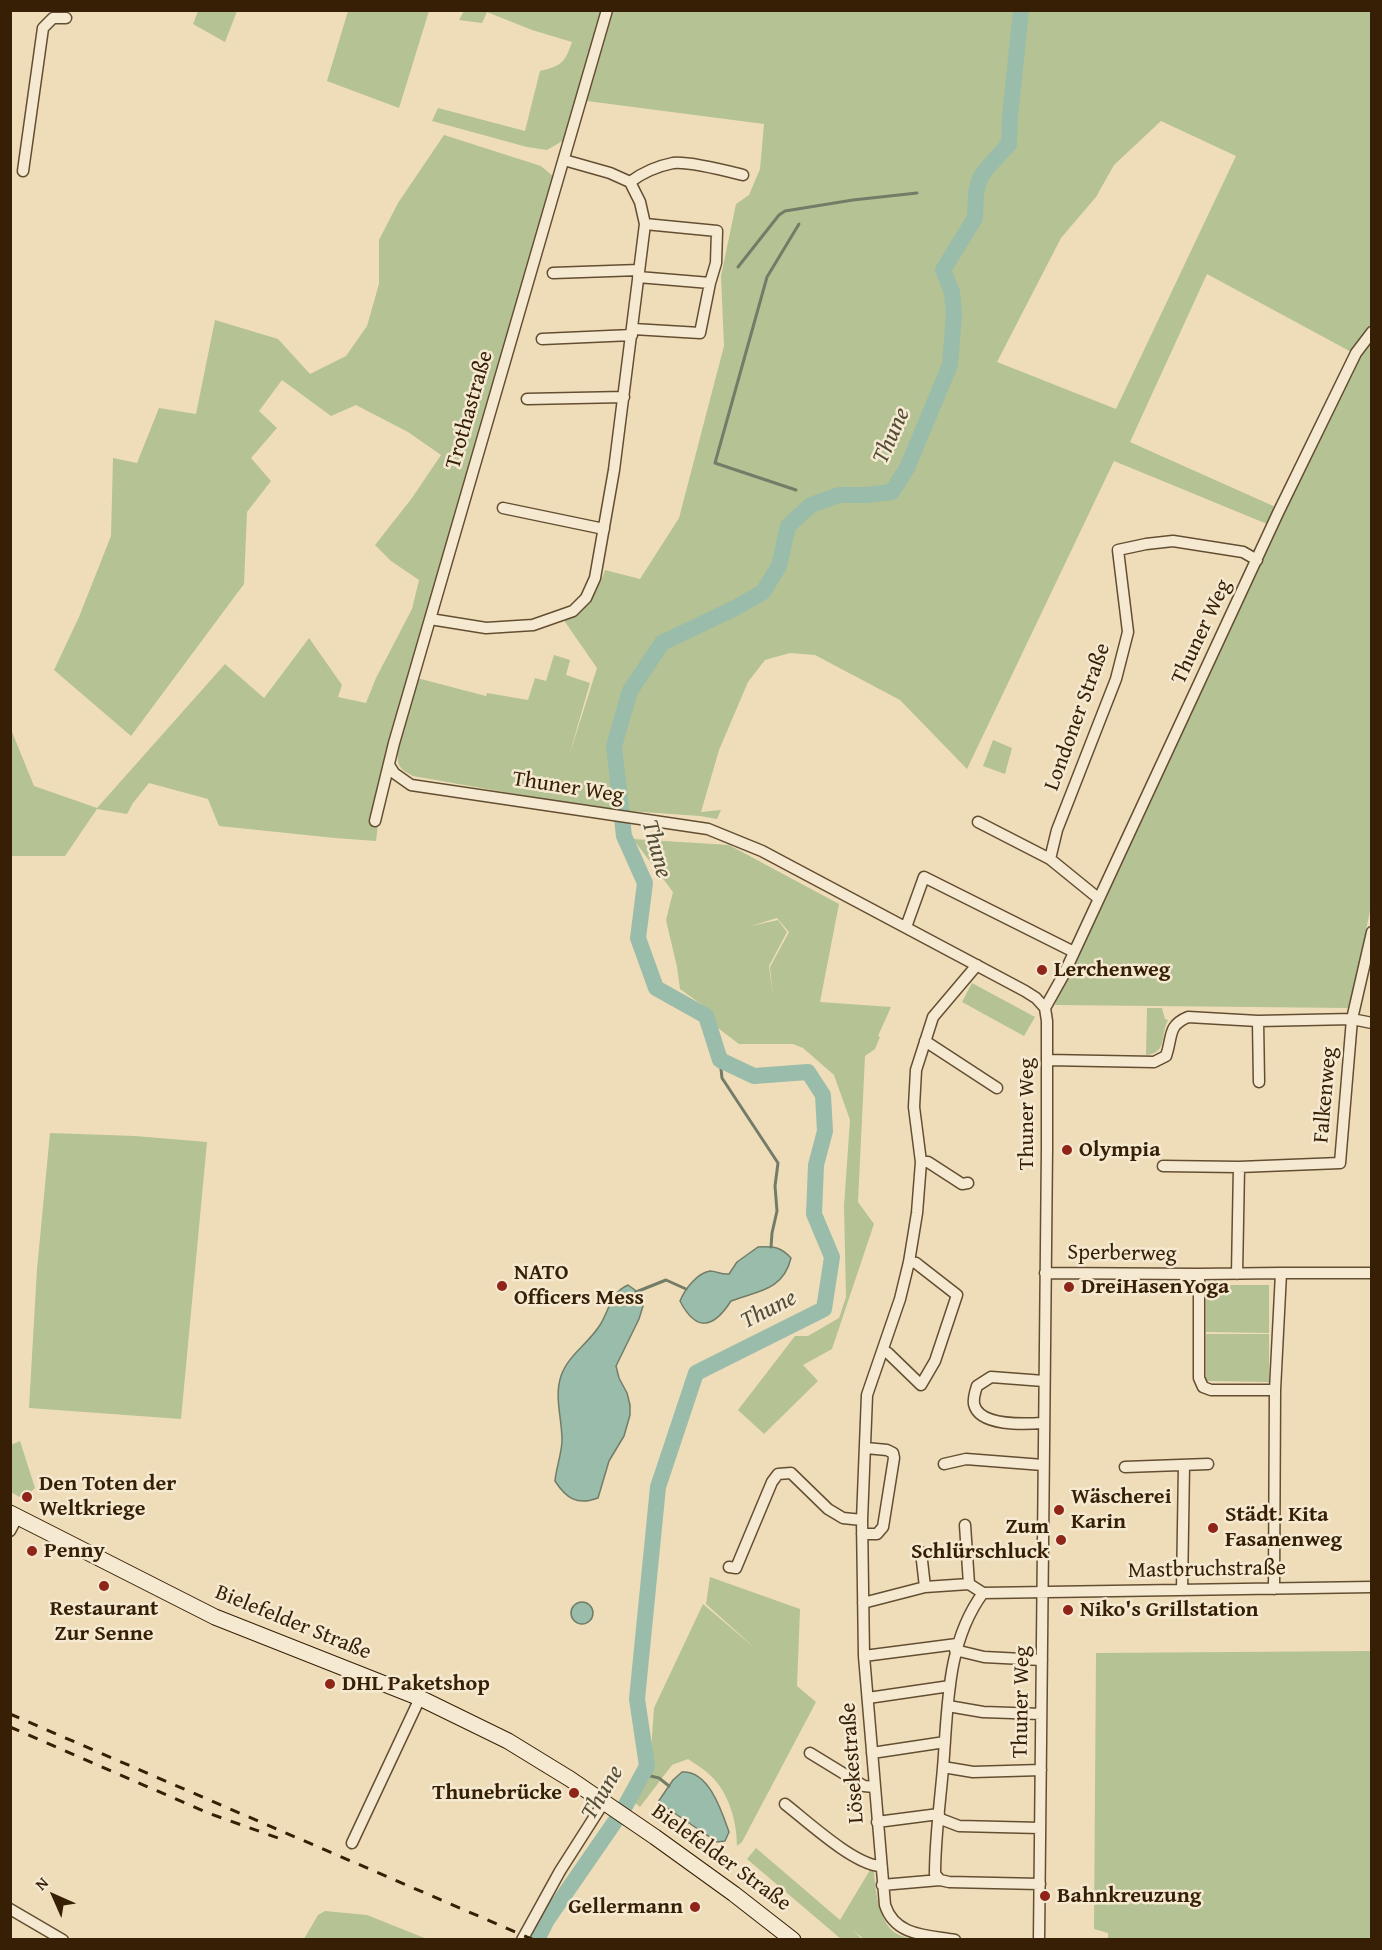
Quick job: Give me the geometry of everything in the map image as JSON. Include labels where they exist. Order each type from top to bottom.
[{"type":"main road","name":"Bielefelder Straße","points":[[14,1515],[214,1617],[420,1698],[508,1741],[628,1818],[734,1894],[793,1940]]},
{"type":"street","name":"Trothastraße","points":[[375,821],[430,619],[607,10]]},
{"type":"street","points":[[23,171],[43,28],[53,18],[66,18]]},
{"type":"street","points":[[430,619],[486,628],[533,625],[573,611],[586,598],[595,578],[624,397],[645,224],[640,202],[630,182],[610,173],[564,160]]},
{"type":"street","points":[[630,182],[641,174],[673,163],[743,175]]},
{"type":"street","points":[[542,339],[632,332],[700,333],[716,263],[717,231],[645,224]]},
{"type":"street","points":[[553,273],[639,274],[710,283]]},
{"type":"street","name":"Thuner Weg","points":[[1045,1008],[1074,952],[1278,513],[1356,354],[1371,332]]},
{"type":"street","points":[[527,399],[624,397]]},
{"type":"street","points":[[503,508],[604,529]]},
{"type":"street","name":"Londoner Straße","points":[[1050,859],[1057,830],[1116,679],[1128,632],[1118,550],[1173,541],[1243,552],[1257,560]]},
{"type":"street","name":"Thuner Weg","points":[[389,765],[393,773],[411,784],[712,830],[762,851],[906,927],[1036,998],[1045,1008],[1047,1060],[1039,1940]]},
{"type":"street","points":[[978,822],[1050,859],[1098,898]]},
{"type":"street","points":[[906,927],[924,877],[1074,952]]},
{"type":"street","name":"Falkenweg","points":[[1163,1166],[1239,1167],[1340,1163],[1352,1019],[1371,932]]},
{"type":"street","name":"Lösekestraße","points":[[955,1940],[915,1934],[898,1927],[888,1914],[880,1866],[864,1656],[862,1520],[867,1395],[900,1299],[909,1262],[921,1182],[921,1162],[914,1107],[916,1070],[933,1017],[977,965]]},
{"type":"street","points":[[1047,1060],[1154,1062],[1166,1056],[1172,1027],[1188,1017],[1258,1021],[1352,1019],[1371,1023]]},
{"type":"street","points":[[1258,1021],[1258,1082]]},
{"type":"street","points":[[925,1041],[997,1088]]},
{"type":"street","points":[[921,1162],[928,1162],[962,1184],[968,1184]]},
{"type":"street","points":[[1237,1274],[1239,1167]]},
{"type":"street","points":[[883,1350],[921,1385],[934,1361],[957,1295],[916,1263],[909,1262]]},
{"type":"street","name":"Sperberweg","points":[[1045,1273],[1371,1273]]},
{"type":"street","points":[[1274,1589],[1275,1390],[1281,1273]]},
{"type":"street","name":"Sperberweg","points":[[1199,1274],[1199,1378],[1203,1387],[1211,1390],[1275,1390]]},
{"type":"street","points":[[1043,1423],[1017,1424],[995,1421],[974,1407],[974,1398],[977,1386],[991,1377],[1044,1381]]},
{"type":"street","points":[[862,1534],[877,1534],[883,1527],[894,1458],[893,1453],[887,1450],[866,1448]]},
{"type":"street","points":[[945,1464],[966,1459],[1043,1465]]},
{"type":"street","points":[[1125,1467],[1208,1464]]},
{"type":"street","points":[[1182,1590],[1184,1465]]},
{"type":"street","points":[[737,1569],[772,1482],[778,1474],[791,1473],[828,1509],[843,1518],[862,1520]]},
{"type":"street","points":[[10,1531],[14,1515]]},
{"type":"street","points":[[965,1525],[969,1584]]},
{"type":"street","points":[[921,1552],[925,1587]]},
{"type":"street","points":[[863,1603],[925,1587],[969,1584],[983,1593],[967,1617],[956,1647],[950,1686],[935,1874],[940,1880]]},
{"type":"street","name":"Mastbruchstraße","points":[[983,1593],[1371,1587]]},
{"type":"street","points":[[864,1656],[956,1647],[984,1657],[1042,1660]]},
{"type":"street","points":[[868,1698],[950,1686]]},
{"type":"street","points":[[352,1843],[420,1698]]},
{"type":"street","points":[[948,1706],[982,1712],[1041,1714]]},
{"type":"street","points":[[872,1753],[945,1742]]},
{"type":"street","points":[[810,1753],[864,1786],[874,1787]]},
{"type":"street","points":[[943,1767],[973,1772],[1041,1770]]},
{"type":"street","points":[[785,1804],[854,1856],[871,1865],[880,1866]]},
{"type":"street","points":[[522,1940],[560,1871],[608,1805]]},
{"type":"street","points":[[877,1822],[938,1816],[959,1826],[1040,1828]]},
{"type":"street","points":[[882,1885],[940,1880],[1040,1884]]},
{"type":"street","points":[[10,1909],[63,1940]]},
{"type":"shaded area","points":[[198,11],[237,11],[225,42],[193,24]]},
{"type":"shaded area","points":[[348,11],[429,11],[399,108],[327,81]]},
{"type":"shaded area","points":[[464,11],[601,11],[564,140],[547,150],[527,147],[432,121],[438,108],[525,131],[540,71],[561,63],[572,42],[532,30],[487,12],[482,23],[459,20]]},
{"type":"shaded area","points":[[613,11],[1371,11],[1372,901],[1350,1008],[1055,1005],[1067,967],[1272,526],[1114,461],[967,769],[900,700],[815,655],[790,653],[765,660],[748,682],[719,750],[701,812],[721,810],[717,819],[600,809],[413,776],[400,767],[399,748],[417,678],[486,696],[487,693],[528,700],[535,678],[546,681],[554,655],[570,660],[566,675],[590,683],[569,756],[597,668],[563,619],[590,599],[598,588],[605,570],[640,579],[679,518],[724,346],[721,276],[736,204],[749,195],[760,169],[764,124],[587,101]],"holes":[[[1161,121],[1236,156],[1116,409],[997,362],[1061,238],[1096,197],[1114,165]],[[1207,274],[1355,354],[1280,509],[1130,442]]]},
{"type":"shaded area","points":[[444,135],[541,166],[554,177],[386,755],[376,841],[219,826],[208,799],[149,783],[127,814],[97,809],[65,856],[11,856],[10,727],[34,786],[97,808],[225,664],[264,698],[309,638],[342,685],[338,697],[366,703],[376,678],[412,609],[419,580],[391,561],[375,545],[412,498],[441,455],[408,432],[356,405],[331,416],[282,380],[259,411],[277,428],[251,458],[271,481],[247,512],[244,584],[131,736],[54,670],[79,617],[111,536],[113,458],[137,463],[159,408],[196,414],[215,320],[278,339],[310,374],[346,356],[367,326],[379,284],[379,240],[398,203]]},
{"type":"shaded area","points":[[993,740],[1012,748],[1005,774],[983,766]]},
{"type":"shaded area","points":[[633,839],[729,845],[839,904],[820,1002],[891,1007],[878,1036],[880,1037],[875,1049],[865,1056],[858,1202],[874,1224],[832,1349],[803,1365],[818,1381],[764,1434],[738,1410],[795,1336],[808,1336],[839,1318],[846,1297],[844,1206],[850,1120],[834,1075],[803,1048],[793,1044],[739,1044],[718,1028],[708,1009],[680,989],[666,920],[673,892]],"holes":[[[777,918],[789,932],[770,967],[773,997],[769,966],[787,932],[778,920],[751,926]]]},
{"type":"shaded area","points":[[972,983],[1035,1017],[1024,1036],[962,1002]]},
{"type":"shaded area","points":[[1147,1008],[1162,1008],[1165,1019],[1168,1020],[1161,1047],[1153,1054],[1146,1055]]},
{"type":"shaded area","points":[[50,1133],[135,1136],[207,1142],[181,1419],[29,1408],[37,1269]]},
{"type":"shaded area","points":[[758,1247],[777,1248],[791,1258],[782,1277],[768,1288],[731,1301],[718,1317],[711,1321],[698,1322],[692,1318],[680,1301],[692,1282],[705,1272],[729,1274],[737,1262]]},
{"type":"shaded area","points":[[628,1285],[635,1290],[643,1306],[616,1366],[627,1393],[630,1415],[624,1436],[609,1461],[598,1498],[578,1501],[563,1492],[555,1481],[562,1440],[558,1400],[559,1384],[568,1362],[595,1331],[617,1292]]},
{"type":"shaded area","points":[[1206,1285],[1269,1285],[1269,1333],[1206,1332]]},
{"type":"shaded area","points":[[1206,1334],[1269,1334],[1269,1382],[1206,1381]]},
{"type":"shaded area","points":[[20,1441],[35,1488],[23,1499],[11,1492],[11,1445]]},
{"type":"shaded area","points":[[710,1577],[800,1609],[797,1686],[816,1702],[742,1842],[737,1846],[734,1818],[723,1791],[708,1773],[688,1759],[672,1765],[640,1807],[634,1802],[650,1766],[654,1708],[703,1604],[757,1650],[706,1604]]},
{"type":"shaded area","points":[[582,1602],[590,1605],[593,1613],[590,1621],[582,1624],[574,1621],[571,1613],[574,1605]]},
{"type":"shaded area","points":[[1371,1651],[1371,1939],[1108,1940],[1108,1933],[1094,1929],[1096,1653]]},
{"type":"shaded area","points":[[682,1772],[691,1773],[700,1778],[713,1794],[729,1832],[725,1841],[717,1842],[658,1802],[673,1780]]},
{"type":"shaded area","points":[[756,1848],[840,1920],[870,1870],[874,1871],[879,1907],[887,1924],[899,1935],[913,1939],[864,1939],[852,1930],[862,1939],[841,1939],[747,1859]]},
{"type":"shaded area","points":[[325,1911],[367,1915],[427,1939],[304,1939],[318,1915]]},
{"type":"waterway","name":"Thune","points":[[537,1940],[547,1920],[623,1810],[647,1766],[637,1699],[658,1487],[696,1373],[824,1309],[832,1257],[814,1214],[816,1165],[825,1131],[823,1095],[808,1072],[754,1076],[720,1060],[706,1016],[656,988],[638,938],[645,883],[624,836],[614,746],[630,691],[662,643],[763,592],[779,566],[788,526],[811,505],[839,495],[892,492],[907,468],[950,365],[954,314],[952,292],[943,270],[975,218],[976,192],[980,178],[1009,144],[1021,10]]},
{"type":"waterway","points":[[738,267],[779,215],[785,211],[917,193]]},
{"type":"waterway","points":[[796,490],[715,463],[767,277],[799,224]]},
{"type":"waterway","points":[[720,1060],[722,1078],[778,1163],[775,1186],[777,1211],[771,1247]]},
{"type":"waterway","points":[[636,1292],[666,1280],[686,1289]]},
{"type":"waterway","points":[[642,1774],[659,1778],[669,1786]]},
{"type":"railway","points":[[10,1714],[534,1940]]},
{"type":"railway","points":[[10,1727],[208,1813],[278,1838]]},
{"type":"place","name":"Lerchenweg","points":[[1042,970]]},
{"type":"place","name":"Olympia","points":[[1067,1150]]},
{"type":"place","name":"NATO Officers Mess","points":[[502,1286]]},
{"type":"place","name":"DreiHasenYoga","points":[[1069,1287]]},
{"type":"place","name":"Den Toten der Weltkriege","points":[[27,1497]]},
{"type":"place","name":"Wäscherei Karin","points":[[1059,1510]]},
{"type":"place","name":"Städt. Kita Fasanenweg","points":[[1213,1528]]},
{"type":"place","name":"Zum Schlürschluck","points":[[1061,1540]]},
{"type":"place","name":"Penny","points":[[32,1551]]},
{"type":"place","name":"Restaurant Zur Senne","points":[[104,1586]]},
{"type":"place","name":"Niko's Grillstation","points":[[1068,1610]]},
{"type":"place","name":"DHL Paketshop","points":[[330,1684]]},
{"type":"place","name":"Thunebrücke","points":[[574,1793]]},
{"type":"place","name":"Bahnkreuzung","points":[[1045,1896]]},
{"type":"place","name":"Gellermann","points":[[695,1907]]}]
